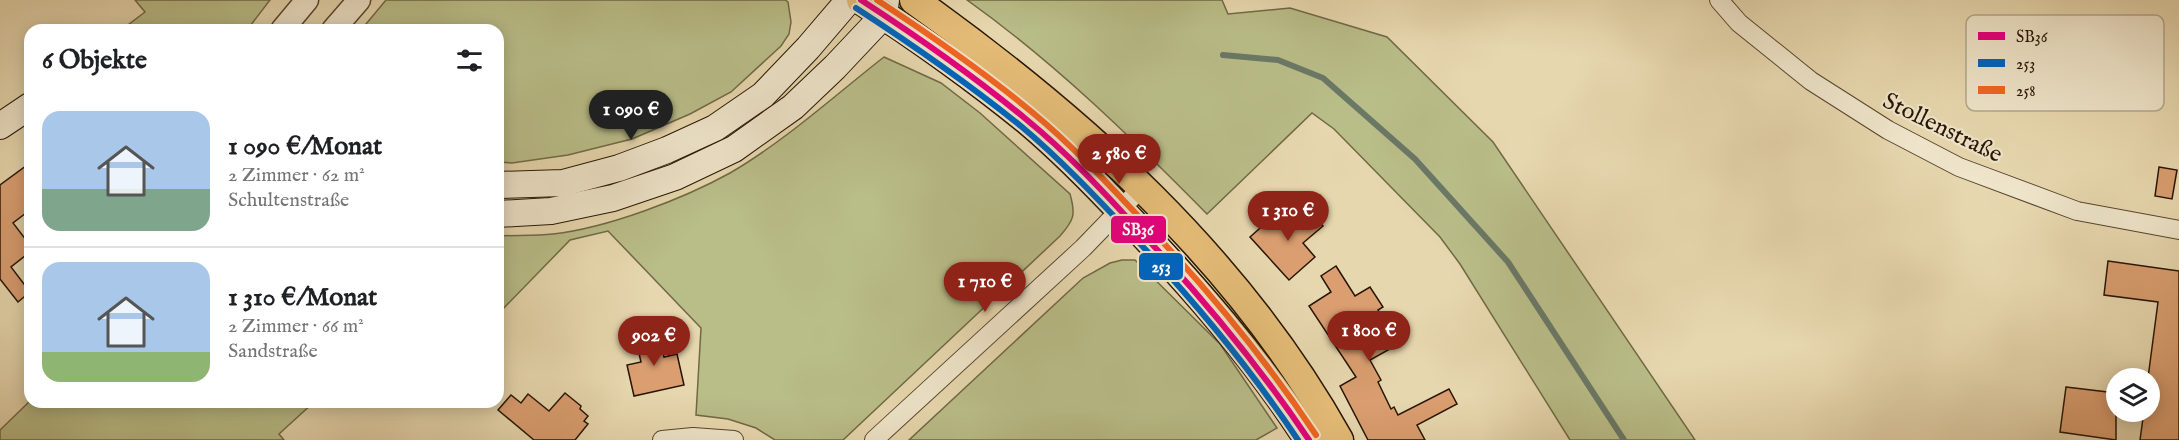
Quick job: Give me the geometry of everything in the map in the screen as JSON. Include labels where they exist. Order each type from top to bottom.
[{"type":"main road","points":[[504,185],[563,183],[608,171],[667,150],[715,128],[763,95],[808,48],[849,0]]},
{"type":"main road","points":[[914,0],[1018,77],[1143,186],[1225,275],[1280,347],[1339,440]]},
{"type":"main road","points":[[504,214],[551,211],[614,198],[675,177],[734,149],[793,107],[877,5],[1028,121],[1060,149],[1120,210],[1223,322],[1293,415],[1308,440]]},
{"type":"main road","points":[[0,126],[24,110]]},
{"type":"street","points":[[287,24],[307,0]]},
{"type":"street","points":[[338,24],[359,0]]},
{"type":"street","name":"Stollenstraße","points":[[1719,0],[1739,22],[1811,81],[1888,130],[1959,167],[2077,211],[2179,230]]},
{"type":"street","points":[[874,440],[1083,248],[1143,186]]},
{"type":"street","points":[[662,440],[693,437],[734,440]]},
{"type":"green space","points":[[135,0],[270,0],[252,24],[129,24],[145,12]]},
{"type":"green space","points":[[386,0],[785,0],[788,2],[791,22],[789,34],[781,46],[731,92],[690,114],[632,139],[568,155],[512,163],[504,162],[504,24],[366,24]]},
{"type":"green space","points":[[967,0],[1222,0],[1228,14],[1290,8],[1387,37],[1493,142],[1695,440],[1570,440],[1460,264],[1440,237],[1334,129],[1312,113],[1207,214],[1092,102],[1031,49]]},
{"type":"green space","points":[[884,57],[941,83],[980,113],[1070,194],[1073,207],[1073,217],[1060,236],[843,440],[775,440],[756,428],[728,419],[696,415],[701,328],[608,231],[570,240],[504,308],[504,236],[546,235],[574,231],[620,219],[668,202],[730,173],[809,118]]},
{"type":"green space","points":[[1135,260],[1220,344],[1277,428],[1256,440],[909,440],[1083,278],[1110,263]]},
{"type":"green space","points":[[24,407],[307,408],[279,434],[284,440],[0,440],[0,430]]},
{"type":"building","points":[[24,167],[24,215],[13,223],[24,237],[24,257],[11,267],[24,284],[24,297],[18,302],[0,279],[0,185]]},
{"type":"building","points":[[2159,167],[2177,170],[2172,199],[2155,196]]},
{"type":"building","points":[[1308,208],[1323,226],[1303,243],[1315,257],[1289,280],[1250,237],[1276,214],[1288,226]]},
{"type":"building","points":[[2108,261],[2179,271],[2179,440],[2140,440],[2142,422],[2160,422],[2160,368],[2149,368],[2158,302],[2104,295]]},
{"type":"building","points":[[1336,266],[1355,296],[1370,287],[1383,307],[1378,310],[1397,345],[1370,360],[1381,380],[1378,382],[1391,409],[1394,407],[1398,415],[1449,389],[1457,404],[1417,425],[1425,440],[1368,440],[1340,386],[1356,377],[1309,306],[1331,292],[1321,276]]},
{"type":"building","points":[[658,331],[664,357],[677,354],[684,385],[634,396],[627,365],[641,362],[635,336]]},
{"type":"building","points":[[2066,387],[2106,392],[2106,422],[2116,422],[2116,440],[2060,432]]},
{"type":"building","points":[[565,393],[581,406],[580,409],[588,416],[584,421],[588,424],[575,440],[534,440],[498,410],[504,408],[504,403],[511,395],[521,403],[528,394],[549,411]]},
{"type":"waterway","points":[[1223,55],[1278,60],[1323,78],[1415,159],[1508,262],[1624,440]]},
{"type":"transit line","name":"SB36","points":[[861,0],[987,88],[1041,132],[1082,171],[1204,302],[1269,383],[1309,440]]},
{"type":"transit line","name":"258","points":[[877,0],[985,75],[1046,124],[1083,159],[1166,245],[1212,297],[1276,378],[1316,435]]},
{"type":"transit line","name":"253","points":[[856,8],[982,95],[1064,165],[1197,307],[1239,358],[1298,440]]}]
